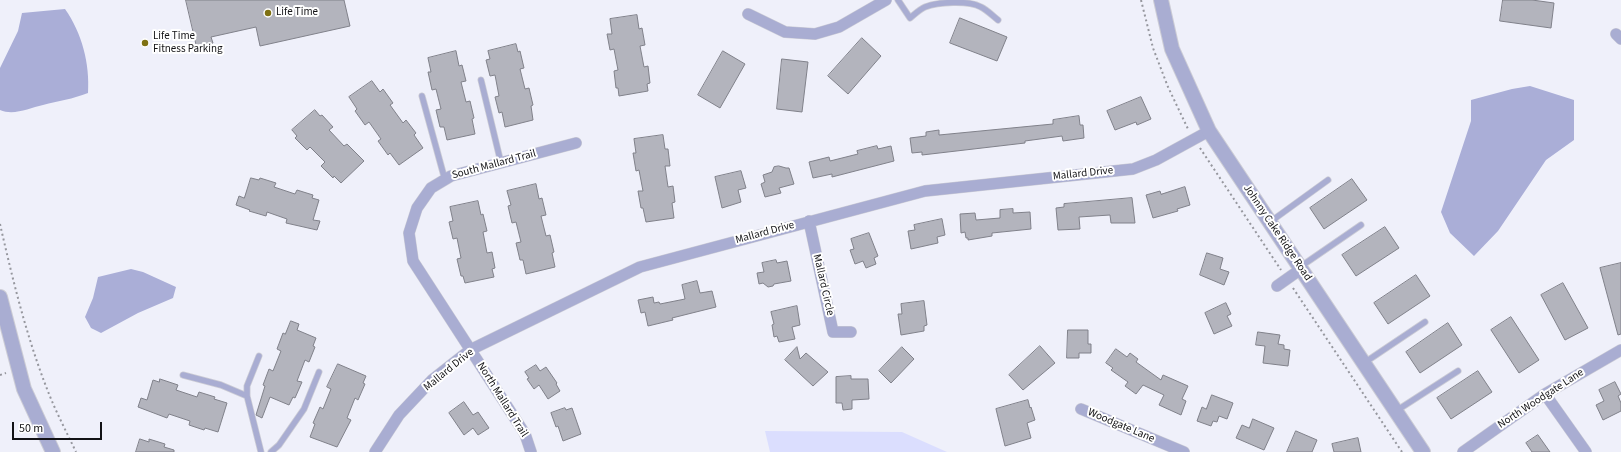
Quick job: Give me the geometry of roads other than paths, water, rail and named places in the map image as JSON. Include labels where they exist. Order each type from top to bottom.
[{"type":"street","points":[[748,14],[785,32],[815,34],[839,27],[886,0]]},
{"type":"street","name":"Johnny Cake Ridge Road","points":[[1161,0],[1172,49],[1209,131],[1423,452]]},
{"type":"street","name":"Mallard Drive","points":[[375,452],[399,415],[432,380],[470,350],[640,267],[924,190],[1133,168],[1156,160],[1209,131]]},
{"type":"street","name":"South Mallard Trail","points":[[470,350],[413,261],[409,233],[416,208],[431,188],[451,176],[576,143]]},
{"type":"street","name":"Mallard Circle","points":[[809,221],[833,332],[851,332]]},
{"type":"street","points":[[1276,286],[1300,268]]},
{"type":"street","points":[[0,297],[24,388],[53,452]]},
{"type":"street","name":"North Mallard Trail","points":[[470,350],[525,434],[531,452]]},
{"type":"street","name":"North Woodgate Lane","points":[[1463,452],[1545,394],[1621,350]]},
{"type":"street","points":[[1545,394],[1586,452]]},
{"type":"street","name":"Woodgate Lane","points":[[1081,409],[1184,452]]},
{"type":"lane","points":[[898,0],[910,18],[923,8],[929,6],[959,3],[974,4],[982,7],[998,20]]},
{"type":"lane","points":[[480,80],[501,163]]},
{"type":"lane","points":[[422,96],[444,180]]},
{"type":"lane","points":[[1270,222],[1328,180]]},
{"type":"lane","points":[[1300,268],[1361,225]]},
{"type":"lane","points":[[1364,363],[1425,322]]},
{"type":"lane","points":[[259,356],[247,386],[247,396],[261,452]]},
{"type":"lane","points":[[1396,411],[1458,371]]},
{"type":"lane","points":[[271,452],[279,445],[304,409],[319,372]]},
{"type":"lane","points":[[183,375],[221,385],[247,396]]},
{"type":"place","name":"Life Time","points":[[268,13]]},
{"type":"place","name":"Life Time Fitness Parking","points":[[145,43]]}]
